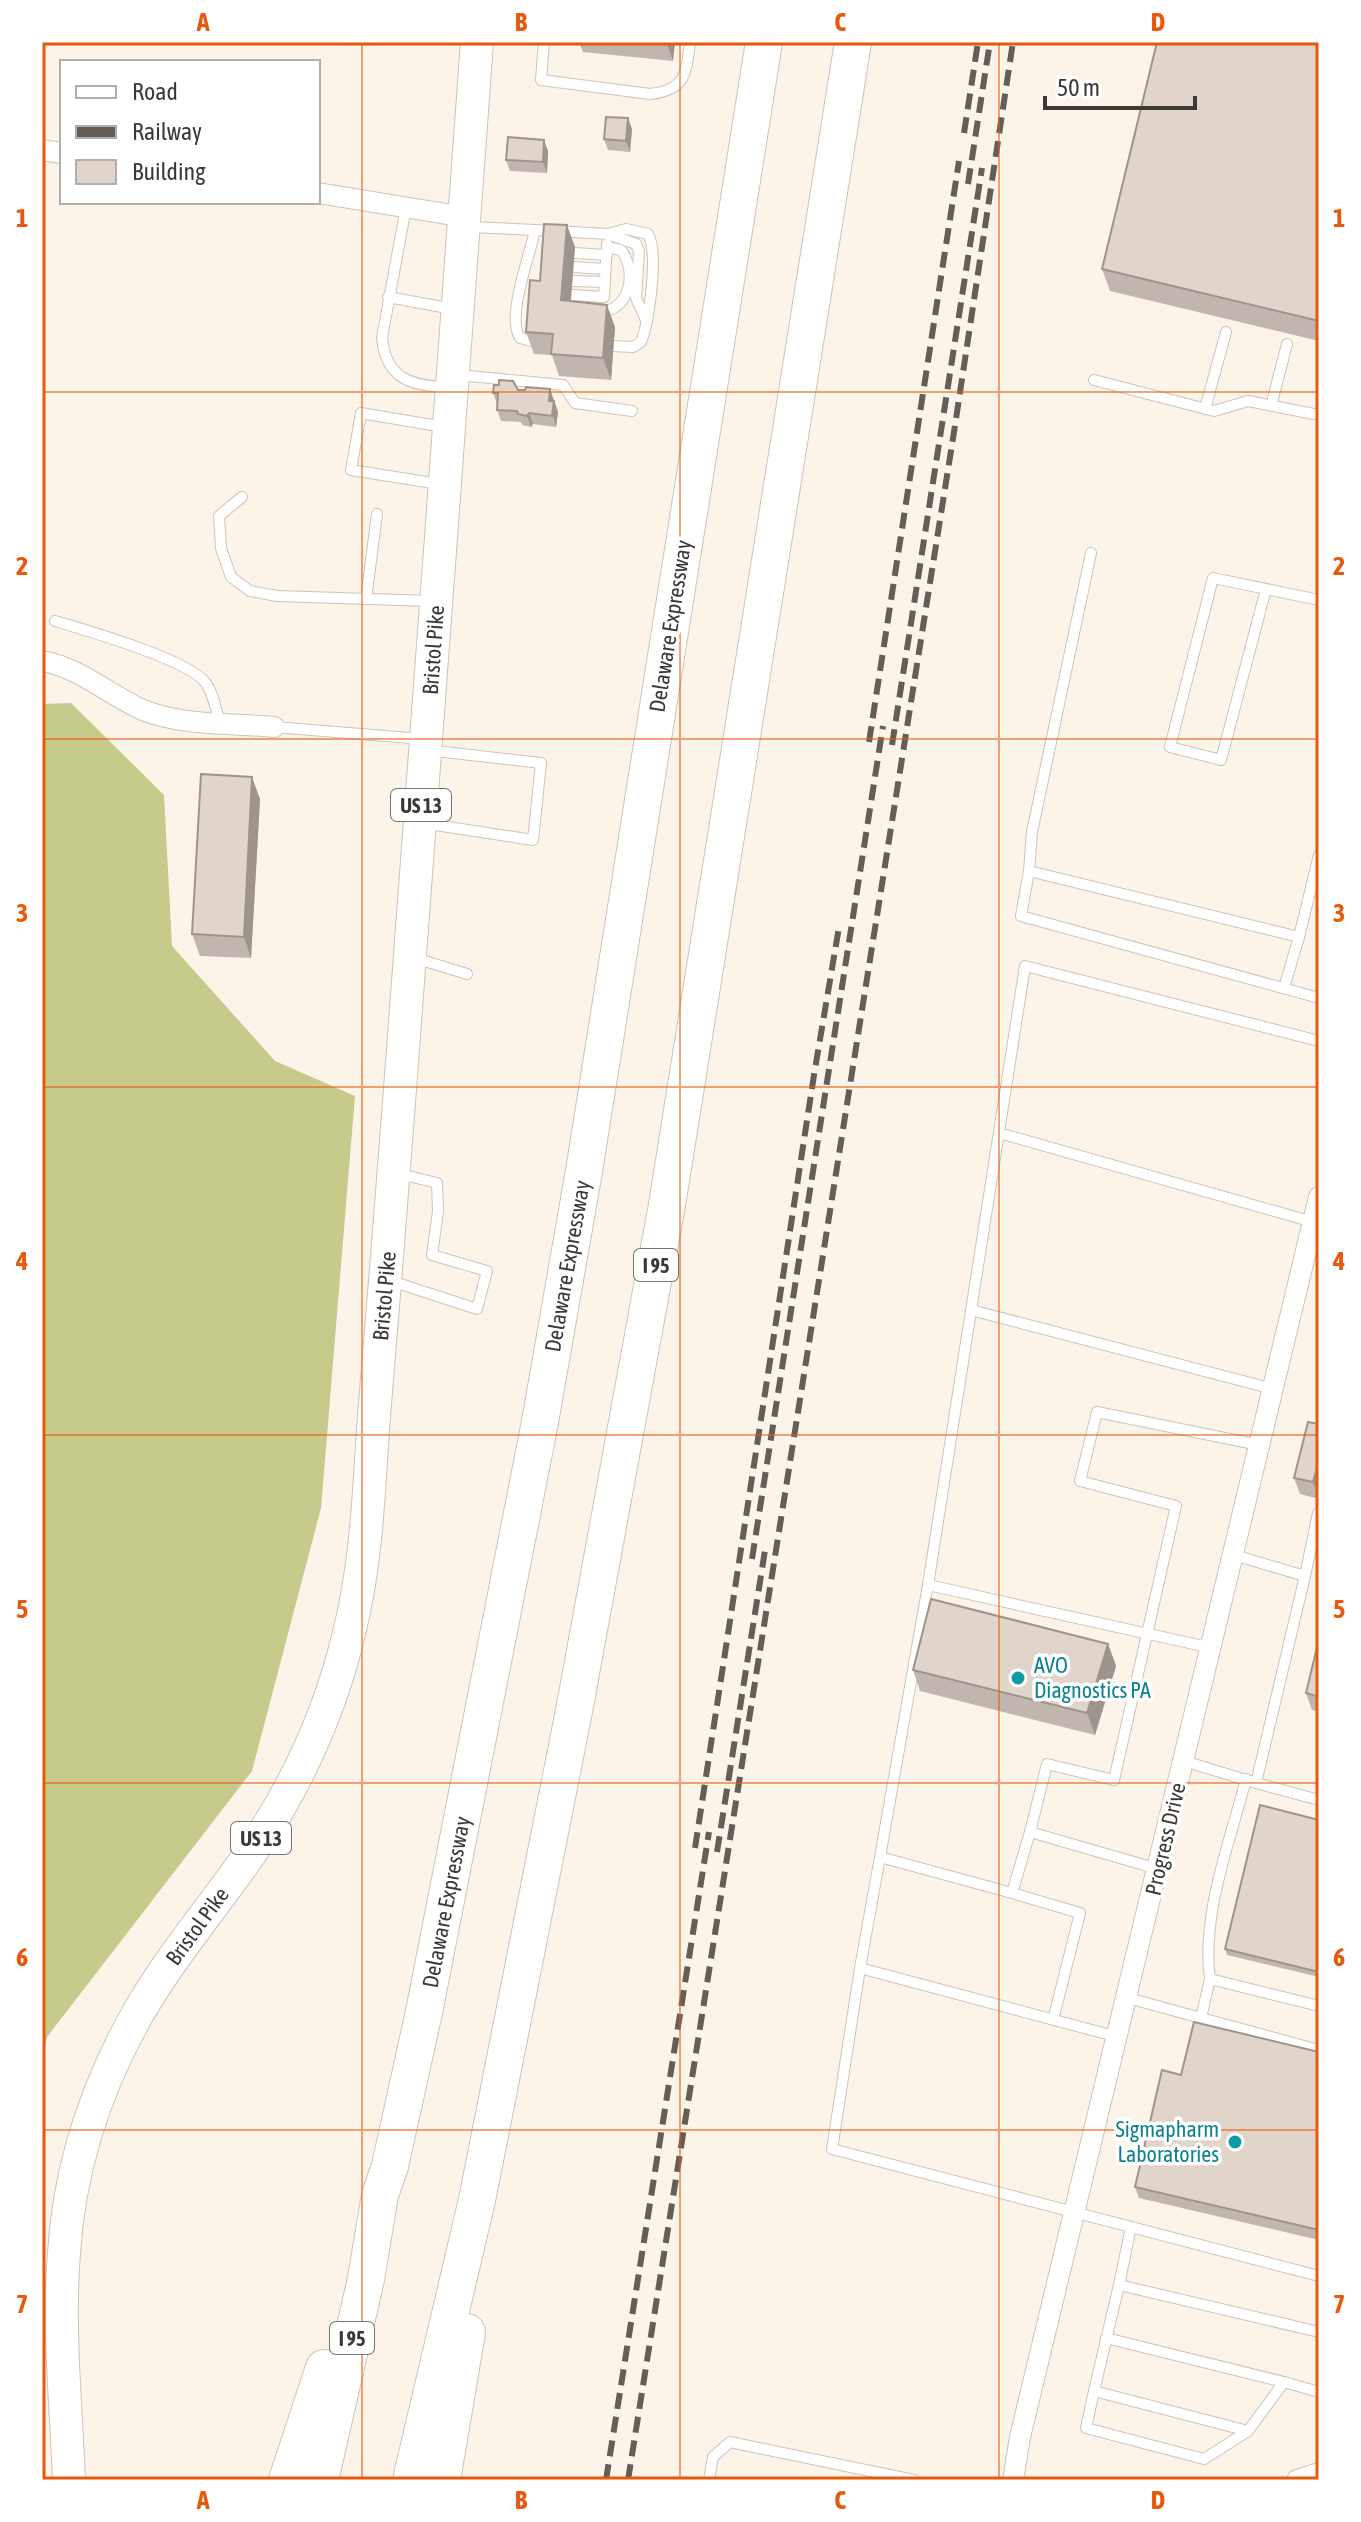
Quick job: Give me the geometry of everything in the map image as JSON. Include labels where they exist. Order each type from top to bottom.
[{"type":"highway","name":"Delaware Expressway","points":[[320,2480],[366,2279],[380,2195],[390,2166],[427,1997],[540,1422],[584,1171],[764,42]]},
{"type":"highway","name":"I 95","points":[[411,2480],[477,2200],[577,1695],[667,1205],[853,42]]},
{"type":"highway","points":[[287,2480],[380,2195]]},
{"type":"highway","points":[[442,2480],[466,2344],[477,2200]]},
{"type":"main road","name":"Bristol Pike","points":[[69,2480],[52,2322],[73,2186],[90,2121],[106,2078],[132,2024],[171,1959],[250,1854],[283,1801],[311,1747],[343,1658],[357,1596],[394,1173],[477,42]]},
{"type":"street","points":[[320,193],[406,207],[464,222]]},
{"type":"street","points":[[42,661],[69,668],[145,711],[180,719],[274,727]]},
{"type":"street","name":"Progress Drive","points":[[1013,2480],[1020,2437],[1319,1197]]},
{"type":"street","points":[[1297,2480],[1319,2473]]},
{"type":"lane","points":[[544,42],[541,80],[650,94],[668,92],[684,76],[690,42]]},
{"type":"lane","points":[[406,207],[382,338],[384,357],[393,371],[429,387],[453,381],[563,385],[575,403],[632,411]]},
{"type":"lane","points":[[464,222],[608,234],[626,229],[648,234],[653,243],[654,259],[643,337],[637,346],[613,346]]},
{"type":"lane","points":[[535,230],[534,264],[523,280],[519,293],[522,310],[516,333],[520,338],[535,342]]},
{"type":"lane","points":[[572,295],[604,297],[608,234]]},
{"type":"lane","points":[[574,253],[621,250],[628,259],[630,272],[625,299],[620,306],[610,312],[583,311]]},
{"type":"lane","points":[[573,267],[605,269]]},
{"type":"lane","points":[[523,280],[536,280]]},
{"type":"lane","points":[[572,281],[605,282]]},
{"type":"lane","points":[[519,293],[533,293]]},
{"type":"lane","points":[[388,297],[458,309]]},
{"type":"lane","points":[[1205,409],[1226,332]]},
{"type":"lane","points":[[1271,406],[1287,344]]},
{"type":"lane","points":[[1094,380],[1214,411],[1248,401],[1319,415]]},
{"type":"lane","points":[[445,485],[351,470],[361,413],[449,427]]},
{"type":"lane","points":[[242,497],[219,516],[221,548],[231,577],[250,591],[277,596],[437,601]]},
{"type":"lane","points":[[366,599],[377,514]]},
{"type":"lane","points":[[1091,553],[1032,832],[1021,916],[1319,998]]},
{"type":"lane","points":[[1266,589],[1221,760],[1170,747],[1213,578],[1266,589],[1319,600]]},
{"type":"lane","points":[[55,621],[120,641],[196,672],[207,684],[220,723]]},
{"type":"lane","points":[[274,727],[426,744],[541,763],[533,840],[420,822]]},
{"type":"lane","points":[[1284,988],[1319,855]]},
{"type":"lane","points":[[1029,871],[1299,937]]},
{"type":"lane","points":[[410,957],[467,974]]},
{"type":"lane","points":[[1319,1041],[1025,966],[928,1585],[860,1968],[832,2149],[1319,2276]]},
{"type":"lane","points":[[999,1133],[1313,1222]]},
{"type":"lane","points":[[385,1279],[477,1309],[487,1271],[432,1255],[438,1211],[437,1183],[394,1173]]},
{"type":"lane","points":[[971,1310],[1273,1389]]},
{"type":"lane","points":[[1012,1893],[1047,1764],[1114,1780],[1176,1506],[1080,1481],[1097,1412],[1260,1445]]},
{"type":"lane","points":[[1201,2018],[1210,1979],[1206,1953],[1212,1913],[1251,1781],[1305,1576],[1318,1513]]},
{"type":"lane","points":[[1234,1555],[1305,1576]]},
{"type":"lane","points":[[928,1585],[1212,1648]]},
{"type":"lane","points":[[1184,1761],[1319,1800]]},
{"type":"lane","points":[[1030,1832],[1158,1869]]},
{"type":"lane","points":[[880,1857],[1080,1913],[1053,2020]]},
{"type":"lane","points":[[860,1968],[1118,2037]]},
{"type":"lane","points":[[1210,1979],[1319,2006]]},
{"type":"lane","points":[[1128,1998],[1319,2050]]},
{"type":"lane","points":[[1131,2227],[1086,2428],[1204,2459],[1248,2431],[1284,2382]]},
{"type":"lane","points":[[1119,2285],[1319,2332]]},
{"type":"lane","points":[[1106,2338],[1319,2392]]},
{"type":"lane","points":[[1094,2391],[1248,2431]]},
{"type":"lane","points":[[709,2480],[713,2457],[730,2442],[914,2480]]},
{"type":"green space","points":[[71,703],[164,795],[172,946],[275,1061],[355,1096],[321,1508],[252,1771],[47,2037],[42,2060],[42,704]]},
{"type":"building","points":[[1157,42],[1319,42],[1319,321],[1102,269]]},
{"type":"building","points":[[606,117],[628,118],[626,141],[604,139]]},
{"type":"building","points":[[508,137],[544,140],[543,162],[506,160]]},
{"type":"building","points":[[544,224],[567,225],[561,300],[607,305],[603,358],[551,354],[553,334],[526,332],[530,280],[540,281]]},
{"type":"building","points":[[499,380],[513,381],[518,390],[525,390],[526,387],[550,389],[549,401],[554,401],[552,416],[529,413],[527,416],[517,411],[497,410],[498,393],[493,393],[494,385],[499,385]]},
{"type":"building","points":[[201,774],[252,777],[244,937],[192,934]]},
{"type":"building","points":[[1308,1422],[1319,1424],[1319,1468],[1313,1482],[1294,1478]]},
{"type":"building","name":"AVO Diagnostics PA","points":[[931,1599],[1108,1644],[1087,1713],[913,1670]]},
{"type":"building","points":[[1319,1639],[1319,1697],[1306,1693]]},
{"type":"building","points":[[1260,1805],[1319,1820],[1319,1972],[1225,1949]]},
{"type":"building","name":"Sigmapharm Laboratories","points":[[1194,2022],[1319,2052],[1319,2230],[1135,2187],[1162,2070],[1181,2075]]},
{"type":"railway","points":[[964,133],[978,42]]},
{"type":"railway","points":[[968,184],[990,42]]},
{"type":"railway","points":[[628,2480],[954,432],[1013,42]]},
{"type":"railway","points":[[869,742],[959,161]]},
{"type":"railway","points":[[892,745],[982,168]]},
{"type":"railway","points":[[752,1559],[883,726]]},
{"type":"railway","points":[[695,1848],[839,927]]},
{"type":"railway","points":[[717,1852],[766,1544]]},
{"type":"railway","points":[[606,2480],[709,1832]]},
{"type":"place","name":"AVO Diagnostics PA","points":[[1018,1678]]},
{"type":"place","name":"Sigmapharm Laboratories","points":[[1235,2142]]}]
